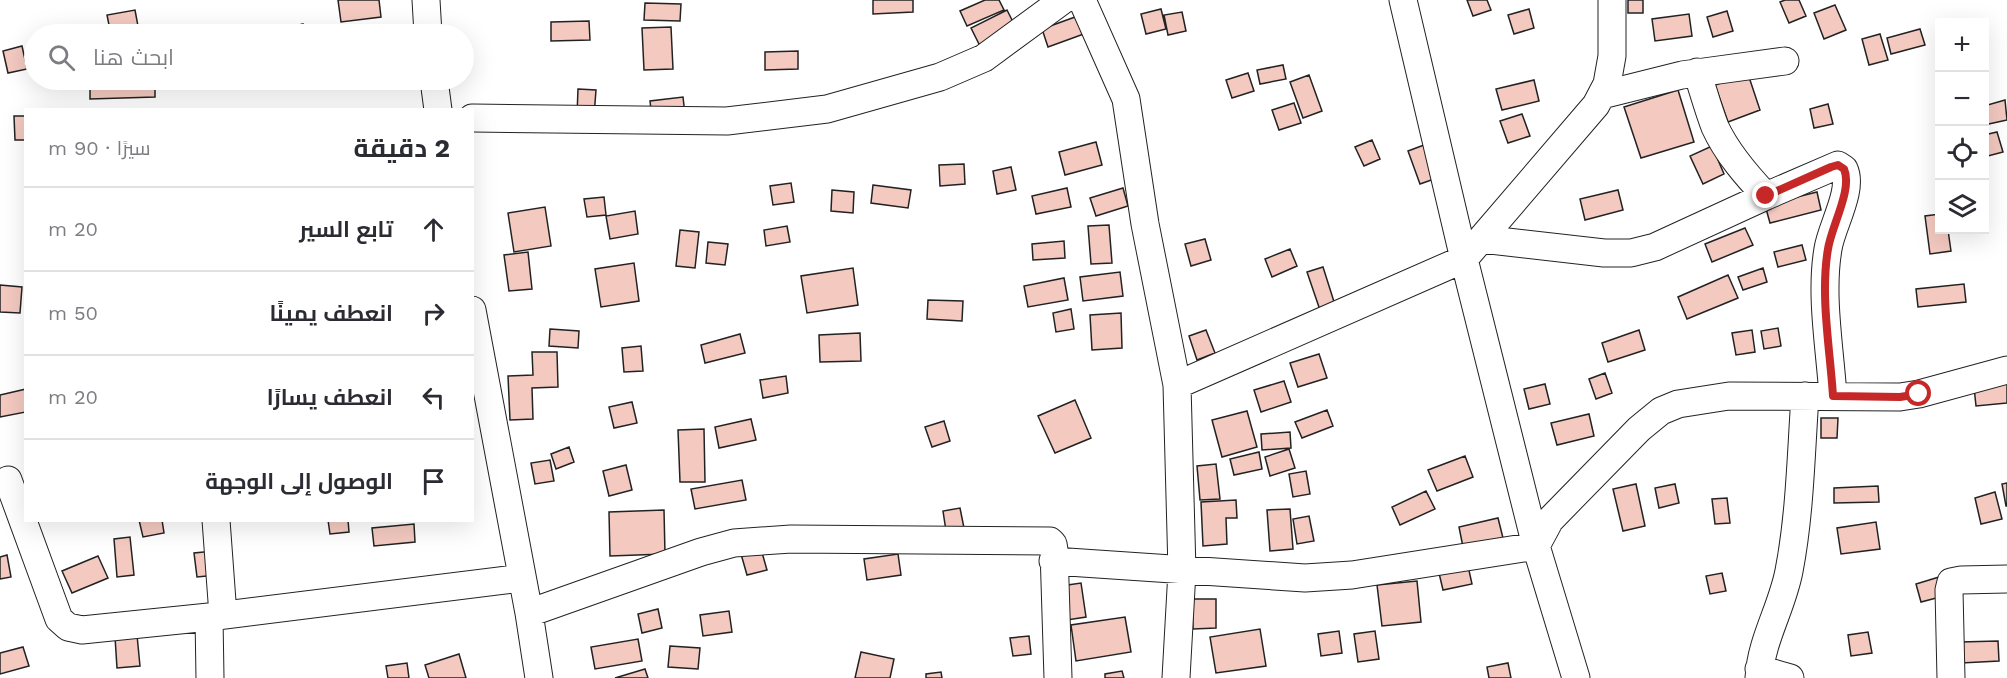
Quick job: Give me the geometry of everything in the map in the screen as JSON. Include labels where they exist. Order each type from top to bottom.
[{"type":"street","points":[[426,0],[427,24]]},
{"type":"street","points":[[474,118],[727,121],[827,109],[940,77],[984,58],[1063,0]]},
{"type":"street","points":[[1082,0],[1126,99],[1145,224],[1177,385],[1182,571],[1176,678]]},
{"type":"street","points":[[1403,0],[1473,249],[1536,546],[1576,678]]},
{"type":"street","points":[[1177,385],[1473,249],[1596,105],[1602,95],[1607,84],[1612,56],[1612,0]]},
{"type":"street","points":[[1602,95],[1697,72],[1785,61]]},
{"type":"street","points":[[1697,72],[1716,127],[1729,152],[1766,196]]},
{"type":"street","points":[[435,90],[438,108]]},
{"type":"street","points":[[1473,249],[1631,253],[1673,240],[1838,165],[1844,169],[1847,182],[1828,246],[1825,288],[1833,396]]},
{"type":"street","points":[[474,330],[480,392],[530,613],[539,678]]},
{"type":"street","points":[[1536,546],[1550,520],[1639,429],[1661,411],[1678,404],[1729,396],[1900,397],[2007,370]]},
{"type":"street","points":[[1790,678],[1759,673],[1764,644],[1783,600],[1789,571],[1795,528],[1805,396]]},
{"type":"street","points":[[11,478],[24,516]]},
{"type":"street","points":[[26,522],[59,619],[68,627],[82,630],[216,616],[522,578]]},
{"type":"street","points":[[210,678],[216,616],[216,522]]},
{"type":"street","points":[[530,613],[701,552],[734,543],[791,539],[1050,541],[1054,550],[1058,678]]},
{"type":"street","points":[[1053,561],[1305,578],[1352,574],[1536,546]]},
{"type":"street","points":[[1951,678],[1949,590],[1951,582],[2007,579]]},
{"type":"building","points":[[338,0],[379,0],[381,17],[341,22]]},
{"type":"building","points":[[873,0],[913,0],[913,12],[873,14]]},
{"type":"building","points":[[985,0],[999,0],[1004,10],[967,26],[960,11]]},
{"type":"building","points":[[1467,0],[1487,0],[1491,10],[1473,16]]},
{"type":"building","points":[[1628,0],[1643,0],[1643,13],[1628,13]]},
{"type":"building","points":[[1799,0],[1806,16],[1789,23],[1780,2]]},
{"type":"building","points":[[645,3],[681,4],[680,21],[644,20]]},
{"type":"building","points":[[1835,5],[1846,30],[1824,39],[1814,13]]},
{"type":"building","points":[[1161,9],[1166,29],[1146,34],[1141,14]]},
{"type":"building","points":[[1529,9],[1534,28],[1514,34],[1508,15]]},
{"type":"building","points":[[135,10],[138,24],[109,24],[107,15]]},
{"type":"building","points":[[1007,10],[1017,30],[981,48],[971,28]]},
{"type":"building","points":[[1727,11],[1733,31],[1713,37],[1707,17]]},
{"type":"building","points":[[1182,12],[1186,31],[1168,35],[1164,15]]},
{"type":"building","points":[[1086,13],[1092,31],[1048,47],[1042,29]]},
{"type":"building","points":[[1689,14],[1692,36],[1655,41],[1652,19]]},
{"type":"building","points":[[589,21],[590,40],[551,41],[551,22]]},
{"type":"building","points":[[671,27],[673,69],[644,70],[642,28]]},
{"type":"building","points":[[1920,29],[1925,45],[1891,54],[1887,38]]},
{"type":"building","points":[[1880,34],[1888,60],[1869,65],[1862,39]]},
{"type":"building","points":[[22,46],[24,70],[8,73],[3,51]]},
{"type":"building","points":[[798,51],[798,69],[765,70],[765,52]]},
{"type":"building","points":[[1283,65],[1286,79],[1260,84],[1257,70]]},
{"type":"building","points":[[1248,73],[1254,91],[1232,98],[1226,80]]},
{"type":"building","points":[[1748,74],[1760,110],[1728,122],[1715,85]]},
{"type":"building","points":[[1309,75],[1322,111],[1303,118],[1290,82]]},
{"type":"building","points":[[1534,80],[1539,101],[1502,110],[1496,89]]},
{"type":"building","points":[[578,89],[596,90],[594,116],[577,115]]},
{"type":"building","points":[[90,90],[155,90],[155,97],[90,99]]},
{"type":"building","points":[[1678,90],[1694,142],[1641,158],[1624,107]]},
{"type":"building","points":[[683,97],[685,114],[652,118],[650,101]]},
{"type":"building","points":[[2005,100],[2007,120],[1989,124],[1989,105]]},
{"type":"building","points":[[1294,103],[1301,123],[1279,130],[1272,110]]},
{"type":"building","points":[[1828,104],[1833,124],[1814,128],[1810,109]]},
{"type":"building","points":[[1522,114],[1530,136],[1508,143],[1500,121]]},
{"type":"building","points":[[14,116],[24,116],[24,140],[15,140]]},
{"type":"building","points":[[1997,132],[2003,152],[1989,156],[1989,134]]},
{"type":"building","points":[[1372,140],[1380,159],[1364,166],[1355,147]]},
{"type":"building","points":[[1096,142],[1102,165],[1065,175],[1059,152]]},
{"type":"building","points":[[1424,145],[1437,178],[1420,184],[1408,151]]},
{"type":"building","points":[[1712,146],[1724,174],[1703,184],[1690,156]]},
{"type":"building","points":[[964,164],[965,184],[940,186],[939,165]]},
{"type":"building","points":[[1011,167],[1016,190],[997,194],[993,171]]},
{"type":"building","points":[[791,183],[794,202],[773,205],[770,186]]},
{"type":"building","points":[[873,185],[911,190],[908,208],[871,203]]},
{"type":"building","points":[[1067,188],[1071,207],[1036,214],[1032,196]]},
{"type":"building","points":[[1123,188],[1128,206],[1096,216],[1090,198]]},
{"type":"building","points":[[832,190],[854,192],[853,213],[831,211]]},
{"type":"building","points":[[1618,190],[1623,210],[1585,220],[1580,199]]},
{"type":"building","points":[[1817,192],[1821,210],[1770,223],[1765,205]]},
{"type":"building","points":[[604,197],[606,215],[587,217],[584,199]]},
{"type":"building","points":[[545,207],[551,246],[514,252],[508,213]]},
{"type":"building","points":[[635,211],[638,234],[610,239],[606,216]]},
{"type":"building","points":[[1935,215],[1935,234],[1949,234],[1951,251],[1930,254],[1925,216]]},
{"type":"building","points":[[1109,225],[1112,263],[1091,264],[1088,226]]},
{"type":"building","points":[[787,226],[790,242],[766,246],[764,230]]},
{"type":"building","points":[[1745,228],[1753,245],[1712,262],[1705,244]]},
{"type":"building","points":[[680,230],[699,232],[695,268],[676,266]]},
{"type":"building","points":[[1205,239],[1211,260],[1191,266],[1185,244]]},
{"type":"building","points":[[1064,241],[1065,258],[1033,260],[1032,244]]},
{"type":"building","points":[[708,242],[728,244],[725,265],[706,263]]},
{"type":"building","points":[[1802,245],[1806,260],[1778,267],[1774,252]]},
{"type":"building","points":[[1290,249],[1297,266],[1272,277],[1265,259]]},
{"type":"building","points":[[528,252],[532,289],[509,291],[504,255]]},
{"type":"building","points":[[634,263],[639,301],[601,307],[595,269]]},
{"type":"building","points":[[1323,267],[1336,308],[1321,313],[1307,272]]},
{"type":"building","points":[[853,268],[858,305],[807,313],[801,276]]},
{"type":"building","points":[[1763,268],[1767,282],[1743,290],[1738,277]]},
{"type":"building","points":[[1120,272],[1123,296],[1083,301],[1080,277]]},
{"type":"building","points":[[1728,275],[1738,298],[1687,319],[1678,297]]},
{"type":"building","points":[[1064,278],[1068,300],[1028,307],[1024,286]]},
{"type":"building","points":[[1964,284],[1966,302],[1918,307],[1916,289]]},
{"type":"building","points":[[0,285],[22,287],[20,313],[0,312]]},
{"type":"building","points":[[928,300],[963,301],[962,321],[927,319]]},
{"type":"building","points":[[1071,309],[1074,329],[1056,332],[1053,313]]},
{"type":"building","points":[[1121,313],[1122,348],[1092,350],[1090,315]]},
{"type":"building","points":[[1778,328],[1781,346],[1764,349],[1761,331]]},
{"type":"building","points":[[550,329],[579,331],[578,348],[549,346]]},
{"type":"building","points":[[1206,330],[1215,353],[1197,360],[1189,336]]},
{"type":"building","points":[[1639,330],[1645,350],[1608,362],[1602,343]]},
{"type":"building","points":[[1752,330],[1755,352],[1736,355],[1732,333]]},
{"type":"building","points":[[860,333],[861,361],[820,362],[819,335]]},
{"type":"building","points":[[740,334],[745,353],[705,363],[701,345]]},
{"type":"building","points":[[641,346],[643,371],[624,372],[622,348]]},
{"type":"building","points":[[532,352],[557,352],[558,387],[532,388],[533,419],[510,420],[508,376],[533,375]]},
{"type":"building","points":[[1319,354],[1327,378],[1298,387],[1290,363]]},
{"type":"building","points":[[1605,373],[1612,393],[1596,399],[1589,379]]},
{"type":"building","points":[[786,376],[788,393],[763,398],[760,380]]},
{"type":"building","points":[[1284,381],[1291,402],[1261,412],[1254,390]]},
{"type":"building","points":[[2007,383],[2007,403],[1976,406],[1974,387]]},
{"type":"building","points":[[1545,384],[1550,404],[1529,409],[1524,389]]},
{"type":"building","points":[[24,389],[24,412],[0,417],[0,395]]},
{"type":"building","points":[[1075,400],[1091,438],[1055,453],[1038,416]]},
{"type":"building","points":[[632,402],[637,423],[614,428],[609,407]]},
{"type":"building","points":[[1327,410],[1333,426],[1302,438],[1295,422]]},
{"type":"building","points":[[1247,411],[1257,447],[1222,457],[1212,420]]},
{"type":"building","points":[[1589,414],[1594,436],[1557,445],[1551,423]]},
{"type":"building","points":[[1821,418],[1838,418],[1837,438],[1821,438]]},
{"type":"building","points":[[751,419],[756,440],[719,448],[715,427]]},
{"type":"building","points":[[944,421],[950,441],[932,447],[925,427]]},
{"type":"building","points":[[704,429],[705,482],[680,482],[678,430]]},
{"type":"building","points":[[1290,432],[1291,448],[1262,450],[1261,434]]},
{"type":"building","points":[[569,447],[574,462],[556,469],[551,454]]},
{"type":"building","points":[[1289,449],[1295,468],[1270,476],[1265,457]]},
{"type":"building","points":[[1259,452],[1262,469],[1234,475],[1230,459]]},
{"type":"building","points":[[1465,456],[1473,477],[1437,491],[1428,470]]},
{"type":"building","points":[[550,460],[554,481],[535,484],[531,463]]},
{"type":"building","points":[[1216,464],[1220,499],[1200,500],[1197,466]]},
{"type":"building","points":[[626,465],[632,490],[609,496],[603,471]]},
{"type":"building","points":[[1306,471],[1310,494],[1293,497],[1289,474]]},
{"type":"building","points":[[742,480],[746,500],[695,509],[691,489]]},
{"type":"building","points":[[2007,483],[2007,506],[2006,506],[2002,484]]},
{"type":"building","points":[[1636,484],[1645,526],[1623,531],[1613,489]]},
{"type":"building","points":[[1675,484],[1679,503],[1659,508],[1655,488]]},
{"type":"building","points":[[1878,486],[1879,502],[1834,503],[1834,488]]},
{"type":"building","points":[[1426,491],[1435,509],[1400,525],[1392,507]]},
{"type":"building","points":[[1995,492],[2002,519],[1981,524],[1975,498]]},
{"type":"building","points":[[1727,498],[1730,523],[1715,524],[1712,499]]},
{"type":"building","points":[[1236,500],[1237,518],[1226,518],[1227,544],[1203,546],[1201,502]]},
{"type":"building","points":[[960,508],[964,528],[946,531],[943,511]]},
{"type":"building","points":[[1290,509],[1293,549],[1270,551],[1267,510]]},
{"type":"building","points":[[664,510],[665,554],[610,556],[609,512]]},
{"type":"building","points":[[1309,516],[1314,541],[1297,544],[1293,519]]},
{"type":"building","points":[[1498,518],[1503,538],[1463,547],[1459,527]]},
{"type":"building","points":[[139,522],[162,522],[164,533],[143,537]]},
{"type":"building","points":[[328,522],[348,522],[349,532],[330,534]]},
{"type":"building","points":[[1876,522],[1880,549],[1841,554],[1837,528]]},
{"type":"building","points":[[414,524],[415,542],[374,546],[372,528]]},
{"type":"building","points":[[130,537],[134,575],[117,577],[114,539]]},
{"type":"building","points":[[761,549],[767,570],[747,575],[741,554]]},
{"type":"building","points":[[214,551],[217,575],[197,577],[194,553]]},
{"type":"building","points":[[898,554],[901,575],[867,580],[864,559]]},
{"type":"building","points":[[7,555],[11,577],[0,579],[0,557]]},
{"type":"building","points":[[98,556],[108,578],[72,593],[62,571]]},
{"type":"building","points":[[1468,566],[1472,584],[1443,590],[1439,573]]},
{"type":"building","points":[[1722,573],[1726,591],[1710,594],[1706,576]]},
{"type":"building","points":[[1939,577],[1944,596],[1921,602],[1916,584]]},
{"type":"building","points":[[1417,581],[1421,622],[1382,626],[1377,585]]},
{"type":"building","points":[[1081,583],[1086,617],[1067,620],[1061,586]]},
{"type":"building","points":[[1192,599],[1216,599],[1216,628],[1193,629]]},
{"type":"building","points":[[658,609],[662,628],[642,633],[638,614]]},
{"type":"building","points":[[729,611],[732,632],[703,636],[700,615]]},
{"type":"building","points":[[1125,617],[1131,652],[1076,661],[1071,625]]},
{"type":"building","points":[[1260,629],[1266,666],[1216,673],[1210,637]]},
{"type":"building","points":[[1339,631],[1342,653],[1321,656],[1318,634]]},
{"type":"building","points":[[1375,631],[1379,659],[1358,662],[1354,634]]},
{"type":"building","points":[[1868,632],[1872,653],[1851,656],[1848,635]]},
{"type":"building","points":[[137,635],[140,666],[117,668],[115,637]]},
{"type":"building","points":[[1029,636],[1031,654],[1013,656],[1010,638]]},
{"type":"building","points":[[638,639],[642,661],[595,669],[591,647]]},
{"type":"building","points":[[1998,641],[1999,661],[1961,663],[1960,642]]},
{"type":"building","points":[[670,646],[700,648],[698,669],[668,667]]},
{"type":"building","points":[[23,647],[29,666],[0,674],[0,653]]},
{"type":"building","points":[[861,652],[894,659],[890,678],[855,678]]},
{"type":"building","points":[[459,654],[466,678],[429,678],[425,665]]},
{"type":"building","points":[[407,663],[409,678],[388,678],[386,666]]},
{"type":"building","points":[[1508,663],[1511,678],[1489,678],[1487,667]]},
{"type":"building","points":[[645,669],[648,678],[615,678]]},
{"type":"building","points":[[1122,671],[1124,678],[1105,678],[1105,674]]},
{"type":"building","points":[[941,672],[942,678],[926,678],[926,674]]},
{"type":"route","points":[[1766,196],[1831,167],[1838,165],[1844,169],[1847,182],[1828,246],[1826,266],[1825,288],[1833,396],[1900,397],[1919,394]]}]
